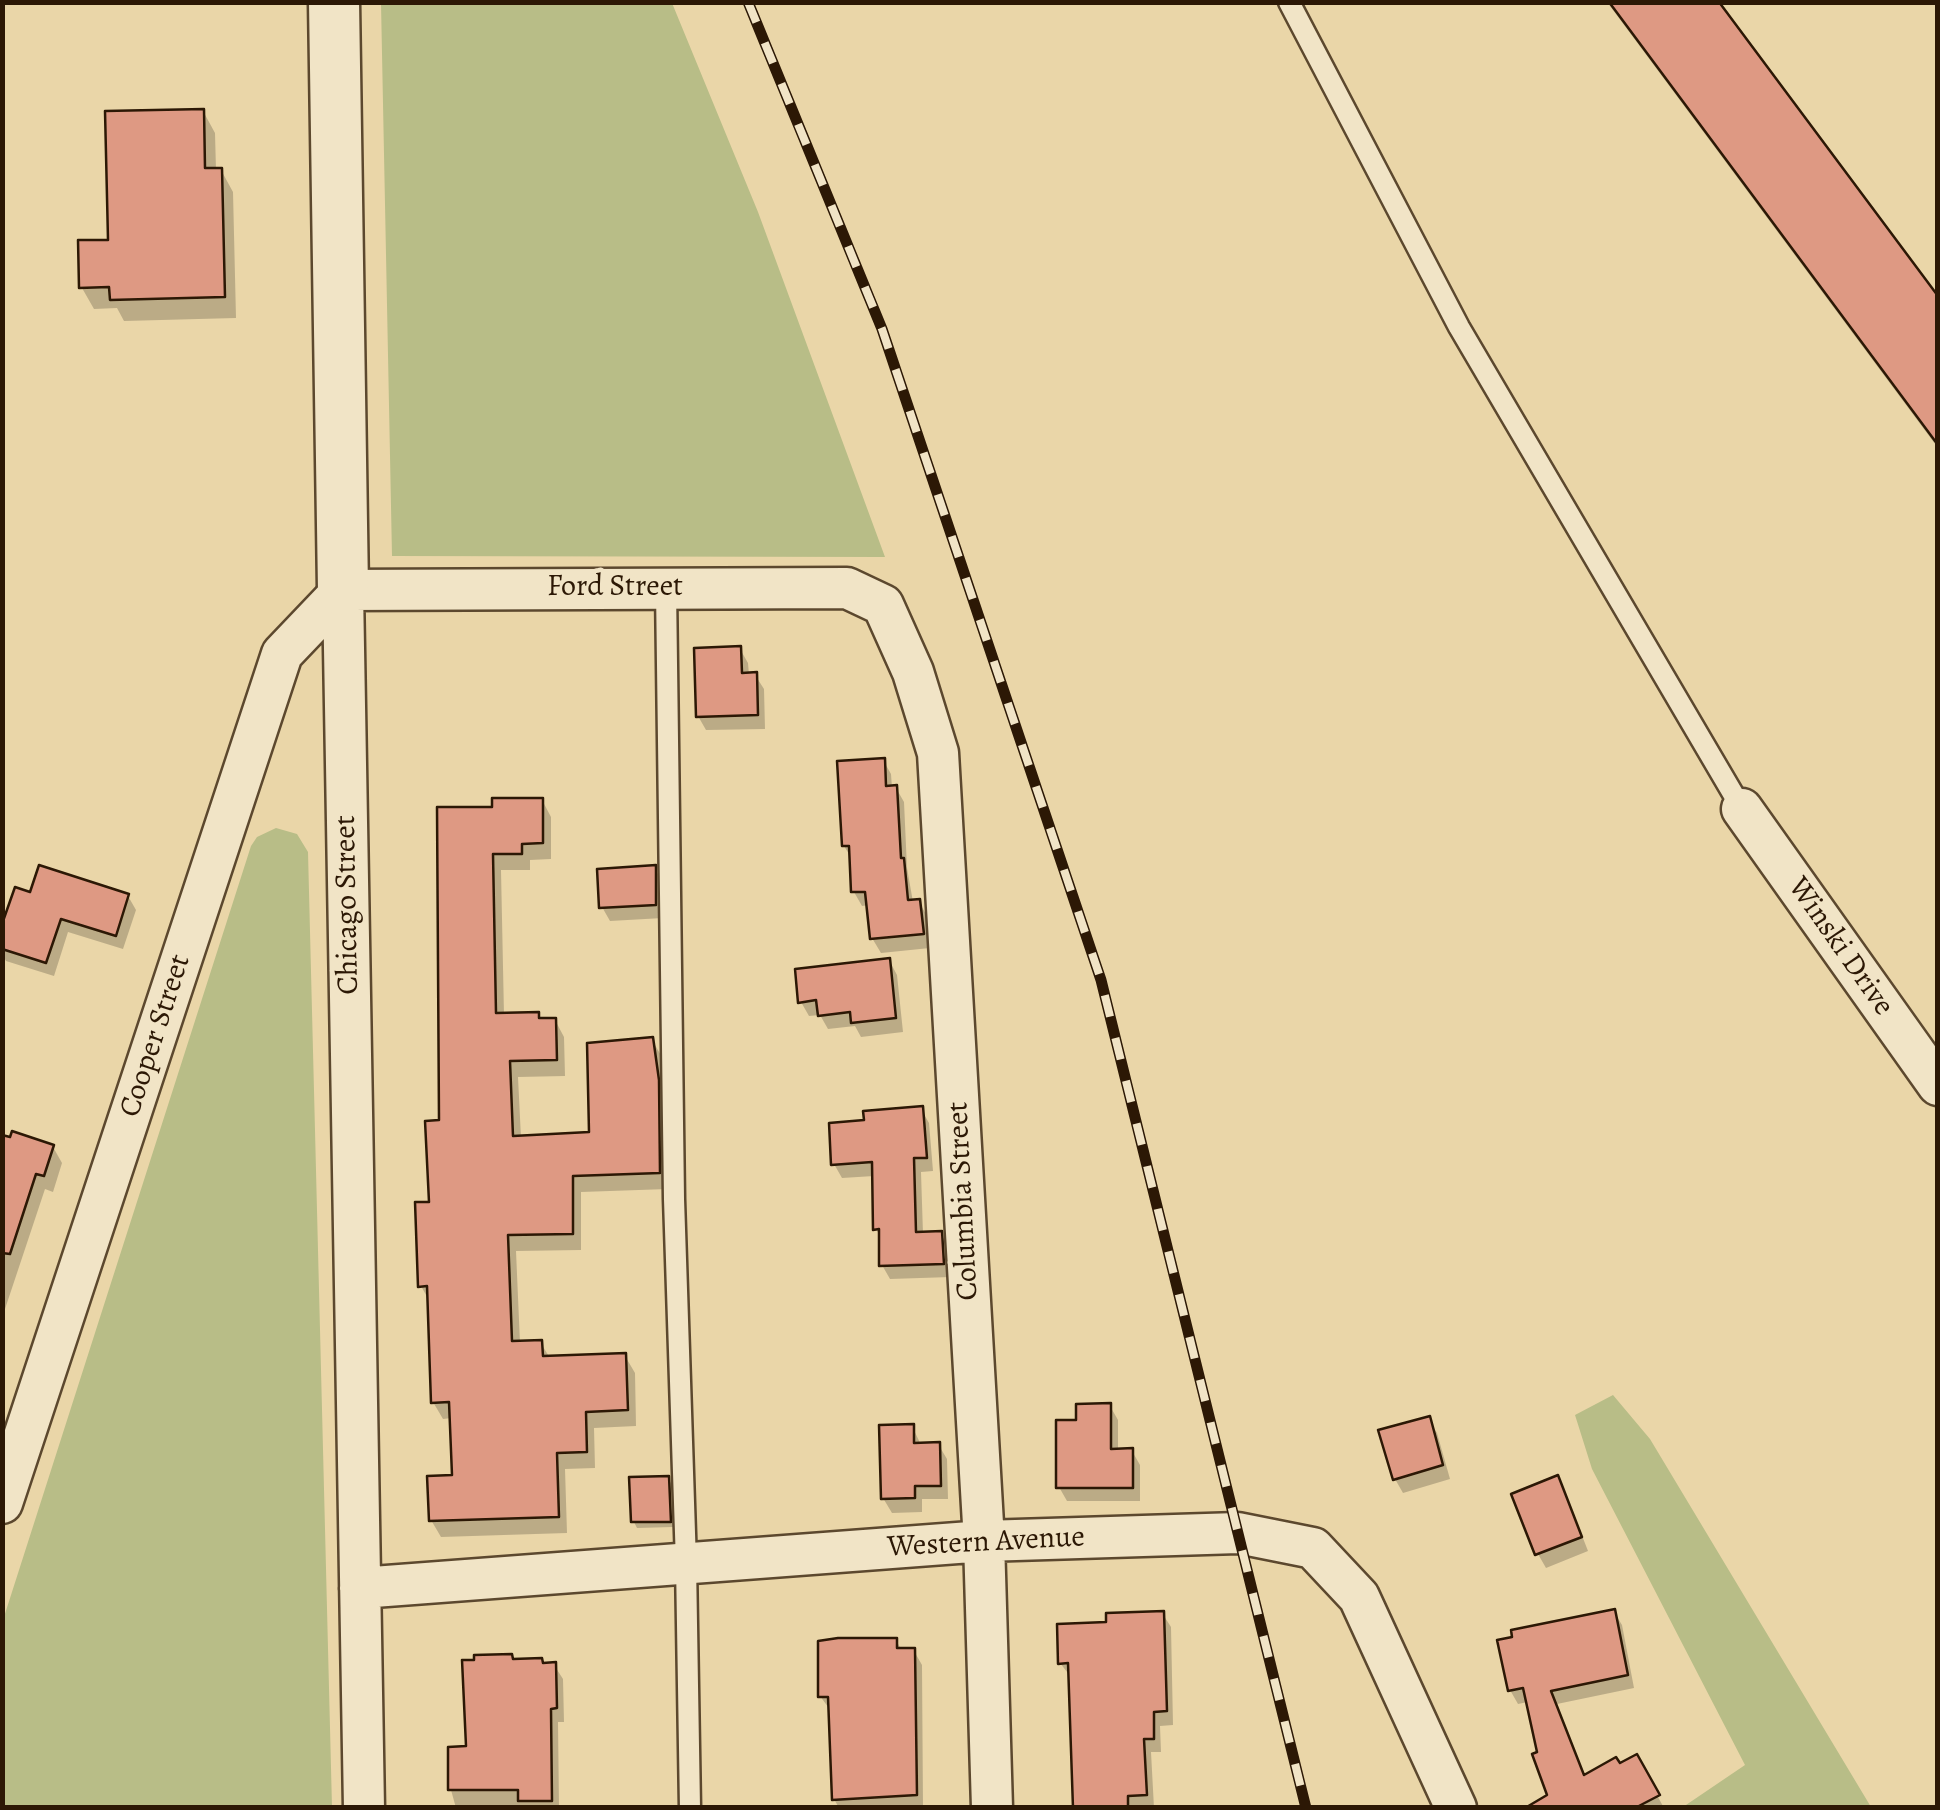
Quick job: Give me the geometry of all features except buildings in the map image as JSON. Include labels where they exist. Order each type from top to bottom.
[{"type":"street","name":"Chicago Street","points":[[334,2],[364,1808]]},
{"type":"street","name":"Ford Street","points":[[343,590],[847,588],[884,605]]},
{"type":"street","name":"Cooper Street","points":[[2,1502],[282,654],[343,590]]},
{"type":"street","name":"Columbia Street","points":[[884,605],[913,672],[938,753],[984,1541],[992,1808]]},
{"type":"street","name":"Winski Drive","points":[[1742,809],[1938,1085]]},
{"type":"street","name":"Western Avenue","points":[[360,1588],[984,1541],[1238,1533],[1313,1548],[1358,1597],[1456,1808]]},
{"type":"lane","points":[[1289,2],[1459,327],[1742,809]]},
{"type":"lane","points":[[666,588],[674,1199],[690,1808]]},
{"type":"green space","points":[[381,3],[672,3],[758,212],[885,557],[392,556]]},
{"type":"green space","points":[[276,828],[297,834],[308,852],[332,1807],[3,1807],[3,1620],[251,846],[257,837]]},
{"type":"green space","points":[[1613,1395],[1650,1439],[1871,1807],[1683,1807],[1745,1765],[1592,1469],[1575,1415]]},
{"type":"railway","points":[[748,2],[882,329],[1101,980],[1306,1808]]}]
